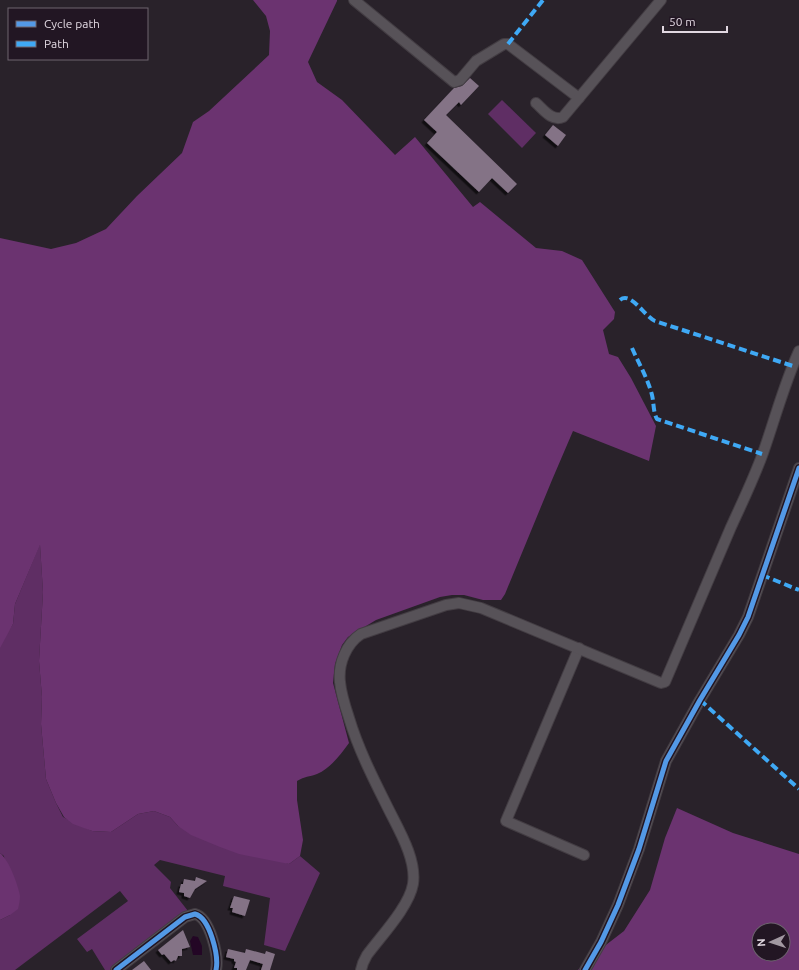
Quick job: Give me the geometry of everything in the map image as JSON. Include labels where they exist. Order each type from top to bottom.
[{"type":"street","points":[[354,0],[454,82],[460,80],[476,61],[504,44],[508,44],[579,98]]},
{"type":"street","points":[[536,103],[553,117],[563,117],[661,0]]},
{"type":"street","points":[[361,970],[362,962],[408,899],[413,883],[411,861],[406,846],[360,750],[343,700],[340,674],[343,659],[351,643],[361,634],[446,605],[459,603],[481,608],[661,683],[665,682],[742,505],[799,351]]},
{"type":"street","points":[[585,970],[601,942],[618,904],[639,849],[666,761],[748,617],[799,468]]},
{"type":"street","points":[[579,648],[506,821],[584,855]]},
{"type":"street","points":[[116,970],[185,917],[195,914],[202,917],[212,938],[218,958],[216,970]]},
{"type":"shaded area","points":[[253,0],[337,0],[308,62],[317,82],[342,100],[395,155],[415,137],[473,207],[480,202],[536,248],[562,251],[582,260],[615,312],[614,319],[603,330],[609,354],[618,357],[631,378],[656,426],[649,461],[573,431],[505,594],[501,600],[483,600],[464,595],[440,597],[376,620],[348,637],[342,645],[335,664],[333,683],[349,743],[335,761],[327,768],[317,774],[297,781],[297,800],[303,840],[300,856],[289,864],[239,854],[220,847],[191,835],[178,826],[170,817],[154,811],[138,814],[111,832],[92,831],[73,824],[64,817],[56,803],[46,779],[41,724],[42,697],[39,661],[43,592],[40,545],[15,604],[13,624],[0,648],[0,238],[51,249],[76,243],[106,229],[137,196],[182,153],[193,122],[209,111],[269,55],[270,31],[266,16]]},
{"type":"shaded area","points":[[502,100],[536,133],[522,148],[488,114]]},
{"type":"shaded area","points":[[40,544],[43,592],[39,661],[42,697],[41,724],[46,779],[63,817],[92,831],[111,832],[138,814],[154,811],[170,817],[178,826],[289,864],[300,856],[320,873],[285,951],[264,945],[270,898],[223,886],[225,876],[160,860],[154,865],[171,882],[170,888],[188,911],[111,970],[105,970],[92,949],[87,952],[77,939],[128,901],[120,891],[15,970],[0,970],[0,920],[10,915],[4,856],[0,853],[0,644],[13,624],[15,604]]},
{"type":"shaded area","points":[[677,808],[733,833],[799,854],[799,970],[578,970],[589,958],[624,931],[650,890],[665,838]]},
{"type":"shaded area","points":[[0,853],[10,867],[20,896],[18,909],[0,920]]},
{"type":"shaded area","points":[[193,936],[198,937],[202,946],[202,955],[193,955],[190,941]]},
{"type":"building","points":[[470,78],[479,86],[461,105],[459,102],[446,115],[517,184],[508,193],[492,178],[479,192],[427,143],[437,132],[424,120],[454,88],[462,86]]},
{"type":"building","points":[[553,125],[566,135],[558,146],[545,135]]},
{"type":"building","points":[[196,877],[207,881],[195,889],[190,898],[184,896],[184,893],[179,892],[184,879],[195,881]]},
{"type":"building","points":[[234,896],[250,900],[245,916],[232,912],[233,908],[230,908]]},
{"type":"building","points":[[183,930],[190,947],[182,949],[182,956],[178,956],[176,961],[174,960],[171,962],[158,950]]},
{"type":"building","points":[[228,949],[245,953],[246,949],[265,954],[266,951],[275,954],[270,970],[261,970],[263,964],[250,960],[246,970],[237,970],[237,968],[234,968],[236,962],[234,959],[226,957]]},
{"type":"building","points":[[144,961],[151,970],[132,970]]},
{"type":"marked path","points":[[508,44],[543,0]]},
{"type":"marked path","points":[[620,300],[624,298],[633,301],[655,321],[793,366]]},
{"type":"marked path","points":[[632,348],[646,377],[653,398],[657,419],[762,454]]},
{"type":"marked path","points":[[762,575],[799,590]]},
{"type":"marked path","points":[[700,700],[799,789]]},
{"type":"cycle path","points":[[585,970],[601,942],[618,905],[639,849],[666,761],[748,617],[799,468]]},
{"type":"cycle path","points":[[116,970],[185,917],[195,914],[205,922],[209,930],[215,947],[217,964],[216,970]]}]
